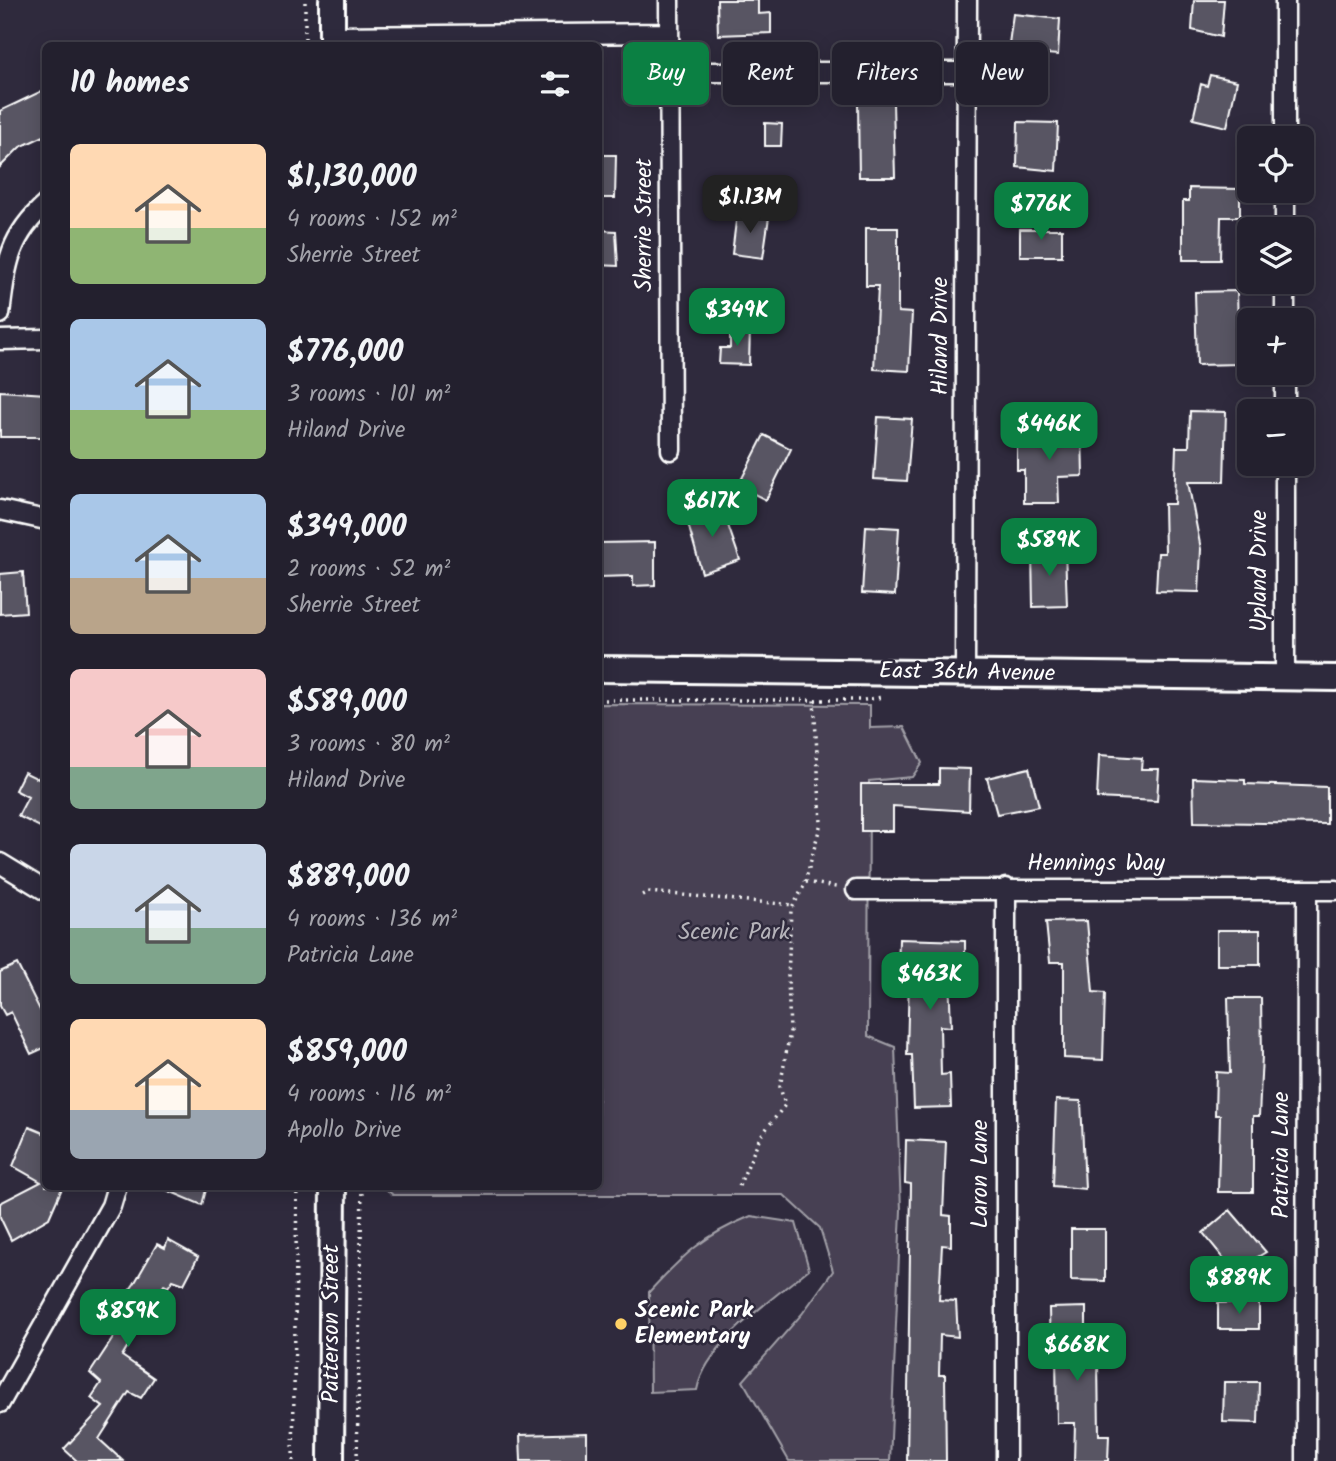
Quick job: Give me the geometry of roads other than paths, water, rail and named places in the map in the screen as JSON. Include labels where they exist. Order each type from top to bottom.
[{"type":"street","points":[[332,0],[332,41],[669,33]]},
{"type":"street","name":"Sherrie Street","points":[[669,0],[669,42]]},
{"type":"street","name":"Hiland Drive","points":[[967,0],[967,42]]},
{"type":"street","points":[[1285,0],[1285,126]]},
{"type":"street","points":[[709,72],[956,72]]},
{"type":"street","name":"Sherrie Street","points":[[668,105],[671,450]]},
{"type":"street","name":"Hiland Drive","points":[[965,673],[967,105]]},
{"type":"street","points":[[0,314],[7,258],[31,217],[42,207]]},
{"type":"street","points":[[0,340],[42,340]]},
{"type":"street","name":"Upland Drive","points":[[1285,476],[1285,678]]},
{"type":"street","points":[[0,510],[42,519]]},
{"type":"street","name":"East 36th Avenue","points":[[602,669],[1336,678]]},
{"type":"street","points":[[0,863],[42,889]]},
{"type":"street","name":"Laron Lane","points":[[1006,888],[1006,1461]]},
{"type":"street","name":"Hennings Way","points":[[856,890],[1336,890]]},
{"type":"street","name":"Patricia Lane","points":[[1306,1461],[1307,890]]},
{"type":"street","points":[[0,1403],[111,1206],[116,1190]]},
{"type":"street","name":"Patterson Street","points":[[331,1461],[333,1190]]},
{"type":"place","name":"Scenic Park Elementary","points":[[621,1324]]},
{"type":"park label","name":"Scenic Park","points":[[734,933]]}]
